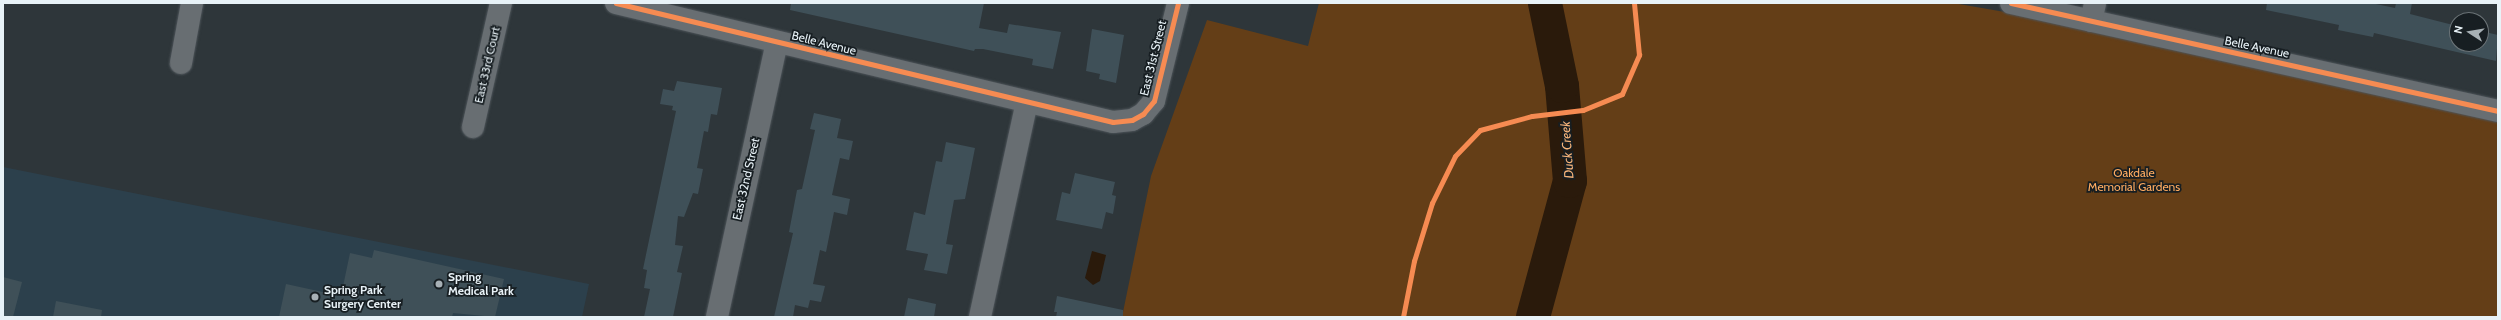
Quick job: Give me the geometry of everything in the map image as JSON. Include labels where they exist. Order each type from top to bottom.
[{"type":"street","points":[[180,63],[192,3]]},
{"type":"street","name":"East 33rd Court","points":[[473,127],[501,3]]},
{"type":"street","name":"Belle Avenue","points":[[619,3],[1027,102]]},
{"type":"street","name":"East 31st Street","points":[[1027,102],[1113,122],[1132,120],[1143,114],[1154,101],[1178,3]]},
{"type":"street","name":"Belle Avenue","points":[[2011,3],[2093,12],[2498,111]]},
{"type":"street","name":"East 32nd Street","points":[[717,317],[778,42]]},
{"type":"street","points":[[980,317],[1027,102]]},
{"type":"shaded area","points":[[3,167],[589,284],[582,317],[3,317]]},
{"type":"shaded area","points":[[1092,251],[1106,255],[1100,281],[1093,285],[1085,278]]},
{"type":"green space","name":"Oakdale Memorial Gardens","points":[[1319,3],[1953,3],[2028,16],[2498,118],[2498,317],[1122,317],[1151,176],[1207,20],[1308,46]]},
{"type":"building","points":[[791,3],[984,3],[979,28],[1007,33],[1009,24],[1061,32],[1053,69],[1032,65],[1033,59],[983,49],[975,49],[974,51],[790,10]]},
{"type":"building","points":[[2267,3],[2371,3],[2395,8],[2396,3],[2412,3],[2410,14],[2449,24],[2449,50],[2374,33],[2373,37],[2338,30],[2339,25],[2266,10]]},
{"type":"building","points":[[1092,29],[1124,35],[1116,83],[1099,79],[1100,74],[1086,71]]},
{"type":"building","points":[[2489,33],[2498,35],[2496,61],[2457,52],[2489,52]]},
{"type":"building","points":[[677,81],[722,88],[717,115],[711,114],[708,132],[704,131],[697,168],[703,169],[698,194],[693,193],[684,217],[678,216],[675,245],[683,246],[677,272],[682,273],[673,317],[644,317],[650,289],[644,288],[647,270],[643,269],[676,111],[672,110],[673,106],[660,104],[663,89],[674,91]]},
{"type":"building","points":[[814,113],[841,119],[837,138],[853,141],[849,160],[840,158],[832,195],[850,199],[847,215],[834,212],[826,252],[820,250],[813,284],[825,286],[821,302],[810,300],[808,308],[795,305],[793,317],[774,317],[793,233],[789,232],[797,190],[802,189],[815,130],[810,129]]},
{"type":"building","points":[[946,142],[975,148],[965,199],[954,200],[946,244],[953,245],[947,274],[924,270],[928,254],[906,250],[914,212],[925,215],[936,161],[942,162]]},
{"type":"building","points":[[1075,173],[1115,182],[1112,195],[1116,196],[1113,214],[1106,212],[1102,229],[1056,220],[1062,192],[1070,194]]},
{"type":"building","name":"Spring Medical Park","points":[[374,250],[504,279],[495,317],[453,313],[452,317],[279,317],[286,284],[341,296],[350,253],[372,258]]},
{"type":"building","points":[[3,277],[22,282],[13,317],[3,317]]},
{"type":"building","points":[[1057,296],[1123,310],[1123,317],[1056,317],[1057,312],[1054,312]]},
{"type":"building","points":[[908,298],[936,304],[934,317],[904,317]]},
{"type":"building","points":[[56,301],[102,310],[101,317],[53,317]]},
{"type":"waterway","name":"Duck Creek","points":[[1533,317],[1570,181],[1562,86],[1545,3]]},
{"type":"cycle path","points":[[616,3],[1113,122],[1132,120],[1143,114],[1154,101],[1178,3]]},
{"type":"cycle path","points":[[1403,317],[1414,261],[1432,203],[1455,156],[1480,130],[1532,116],[1583,110],[1622,94],[1639,55],[1634,3]]},
{"type":"cycle path","points":[[2011,3],[2498,111]]},
{"type":"place","name":"Spring Medical Park","points":[[439,284]]},
{"type":"place","name":"Spring Park Surgery Center","points":[[315,297]]}]
